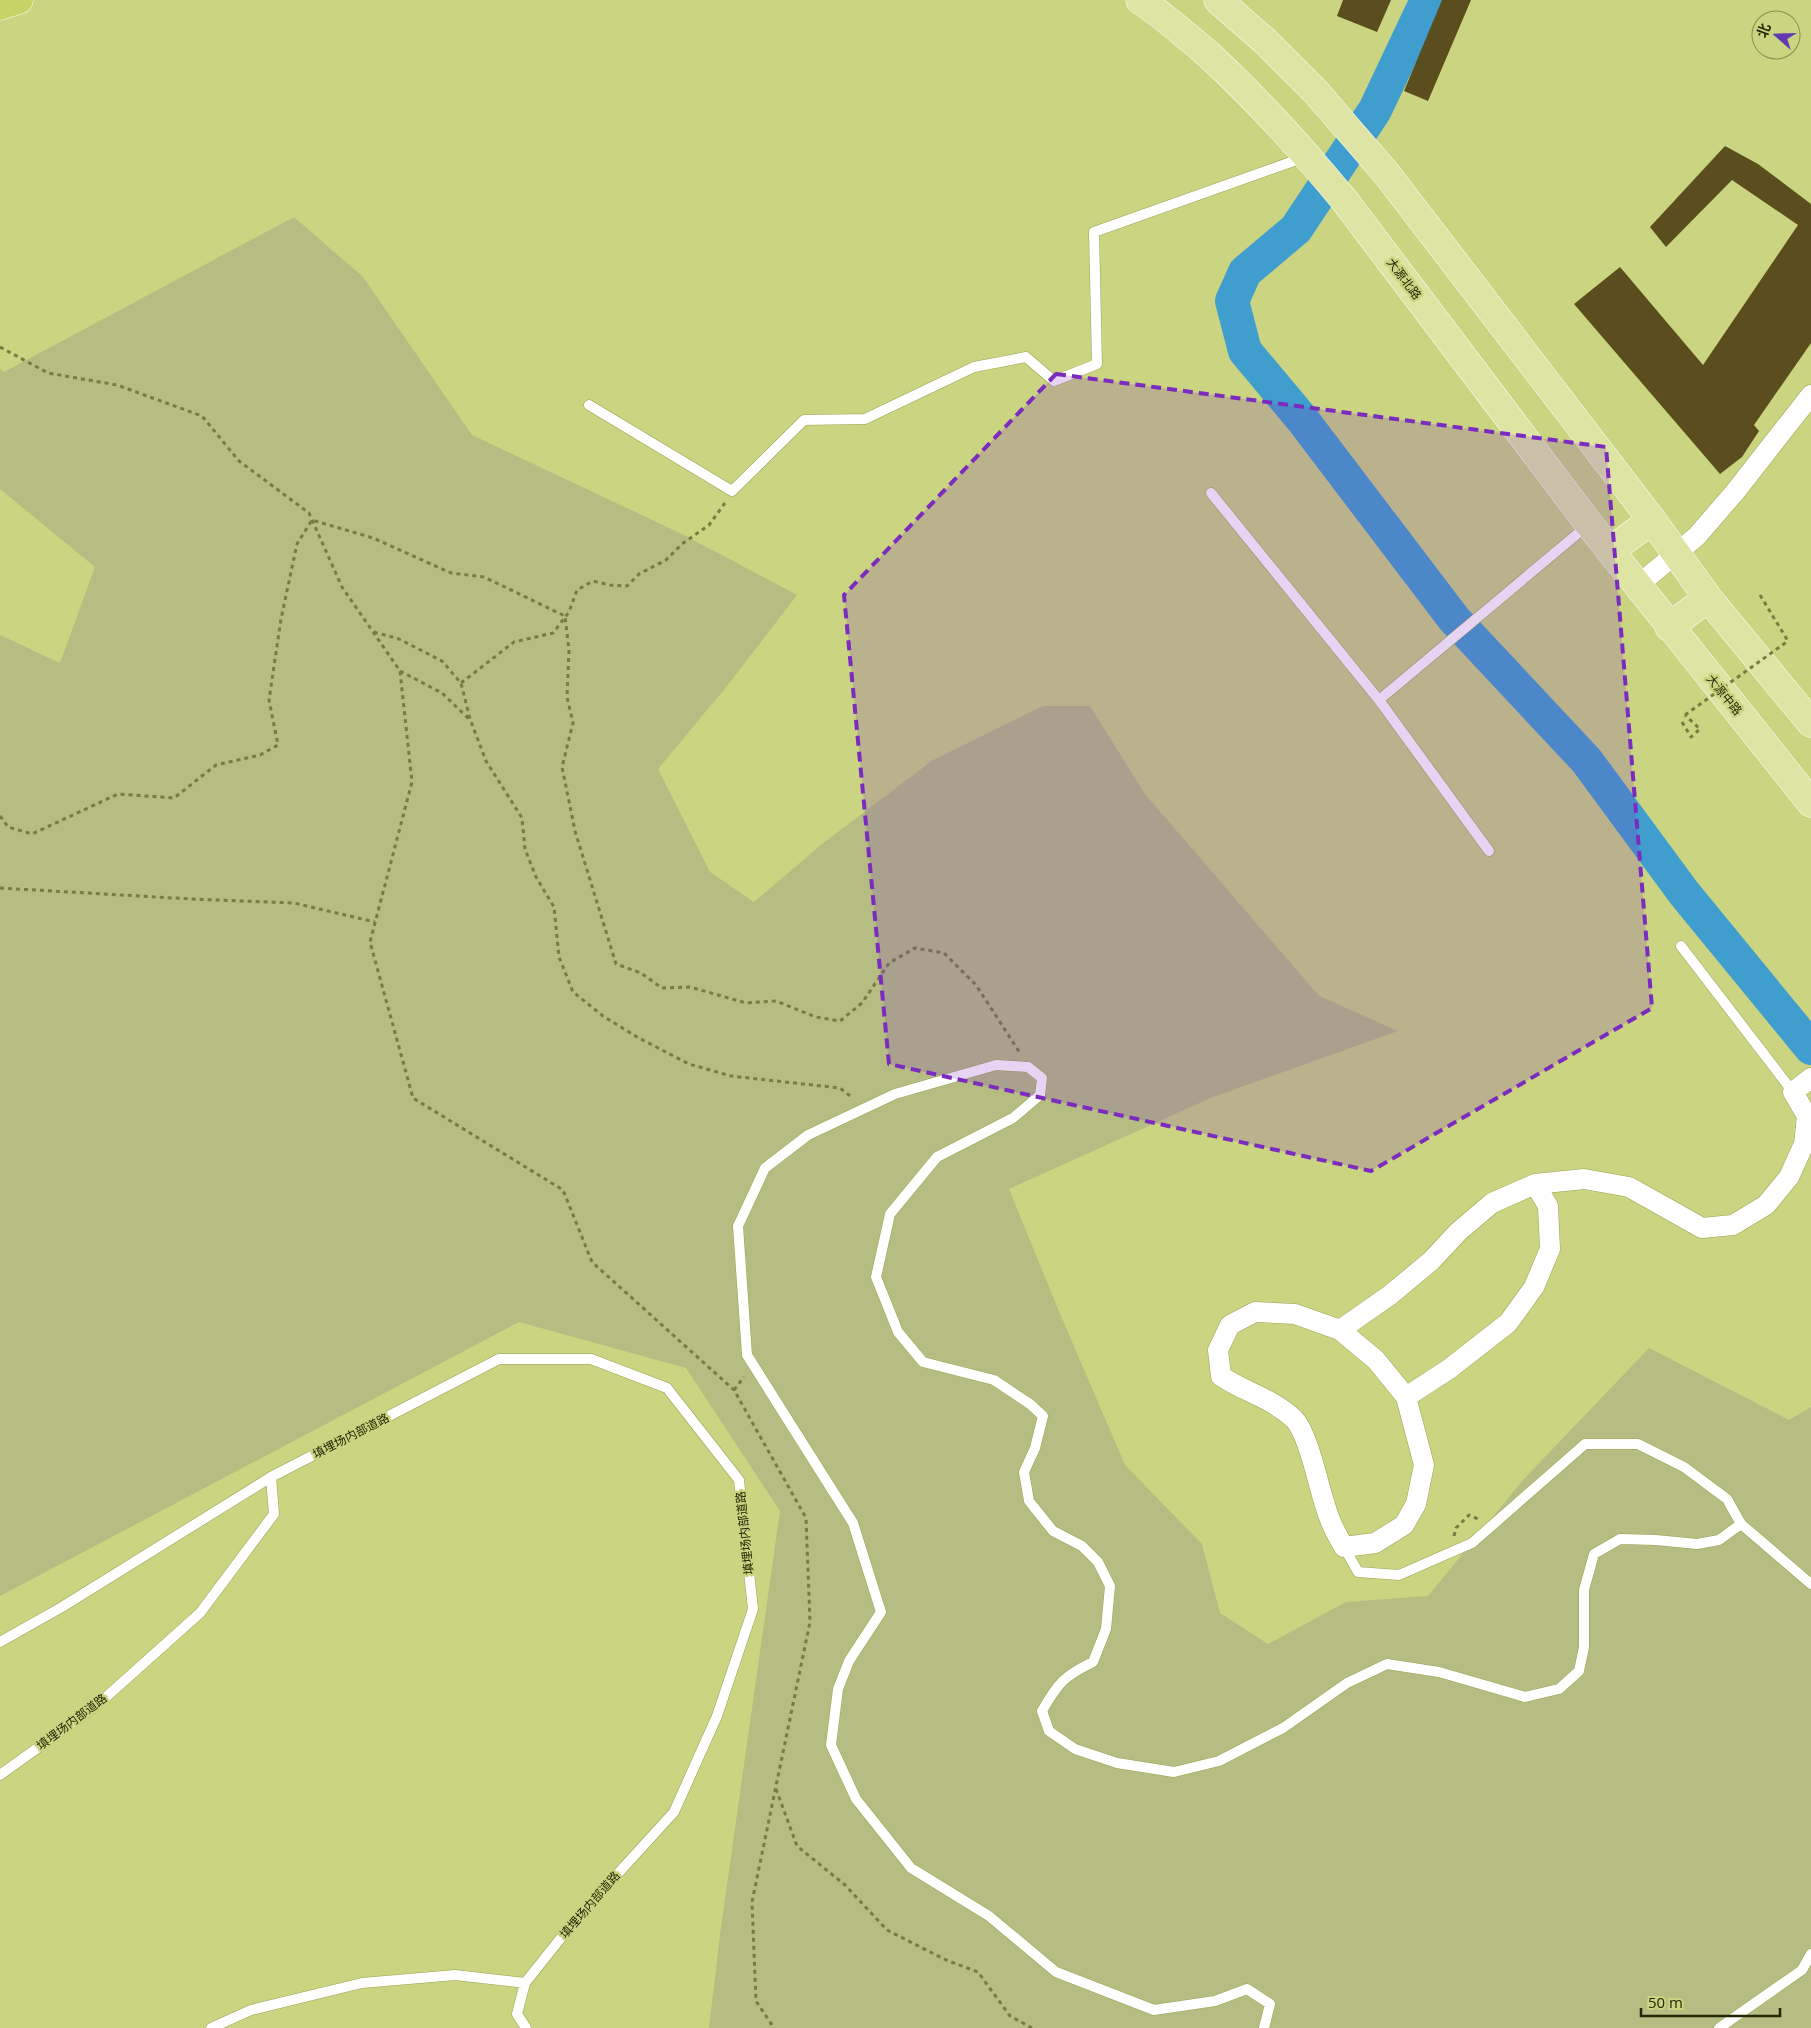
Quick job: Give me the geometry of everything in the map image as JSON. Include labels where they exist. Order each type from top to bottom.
[{"type":"highway","points":[[0,6],[19,0]]},
{"type":"main road","name":"大源北路","points":[[1140,0],[1192,40],[1237,81],[1312,160],[1638,586]]},
{"type":"main road","points":[[1222,2],[1266,42],[1316,92],[1386,173],[1652,520],[1708,598],[1811,723]]},
{"type":"main road","points":[[1610,551],[1652,520]]},
{"type":"main road","name":"大源中路","points":[[1638,586],[1811,803]]},
{"type":"main road","points":[[1669,627],[1708,598]]},
{"type":"street","points":[[1638,586],[1697,536],[1811,396]]},
{"type":"street","points":[[1340,1330],[1390,1295],[1431,1261],[1458,1232],[1492,1202],[1535,1184],[1584,1179],[1629,1187],[1702,1228],[1734,1225],[1766,1205],[1789,1177],[1804,1144],[1807,1116],[1793,1092],[1810,1079]]},
{"type":"street","points":[[1406,1397],[1449,1369],[1508,1323],[1534,1287],[1550,1249],[1548,1206],[1535,1184]]},
{"type":"street","points":[[1255,1312],[1295,1314],[1340,1330],[1376,1360],[1406,1397],[1424,1465],[1416,1504],[1404,1525],[1375,1543],[1344,1547],[1325,1507],[1310,1451],[1295,1420],[1268,1399],[1235,1386],[1221,1376],[1218,1350],[1230,1325],[1255,1312]]},
{"type":"lane","points":[[589,405],[732,491],[804,420],[865,419],[974,367],[1026,357],[1054,381],[1097,364],[1094,232],[1312,160]]},
{"type":"lane","points":[[1211,493],[1379,700],[1489,851]]},
{"type":"lane","points":[[1379,700],[1589,524]]},
{"type":"lane","points":[[1681,946],[1793,1092]]},
{"type":"lane","points":[[1264,2028],[1270,2004],[1247,1989],[1215,2001],[1154,2010],[1056,1972],[990,1916],[911,1868],[856,1798],[831,1745],[838,1688],[849,1661],[881,1612],[853,1523],[747,1355],[738,1226],[766,1168],[808,1135],[895,1094],[996,1065],[1028,1067],[1042,1078],[1040,1095],[1013,1118],[937,1157],[890,1214],[876,1277],[898,1332],[923,1362],[994,1380],[1030,1404],[1043,1416],[1035,1448],[1024,1472],[1029,1501],[1053,1531],[1082,1546],[1098,1562],[1110,1586],[1106,1629],[1093,1662],[1071,1673],[1055,1688],[1042,1711],[1049,1731],[1076,1749],[1117,1762],[1174,1772],[1220,1761],[1283,1728],[1347,1683],[1387,1664],[1439,1672],[1525,1697],[1558,1689],[1579,1671],[1584,1647],[1584,1590],[1594,1554],[1620,1539],[1697,1544],[1719,1540],[1741,1524]]},
{"type":"lane","name":"填埋场内部道路","points":[[0,1642],[62,1607],[271,1477],[499,1359],[591,1359],[667,1388],[739,1480],[753,1609],[717,1716],[674,1812],[572,1924],[525,1983],[517,2014],[526,2028]]},
{"type":"lane","points":[[1344,1547],[1358,1572],[1399,1575],[1472,1543],[1585,1444],[1638,1444],[1684,1468],[1727,1499],[1741,1524],[1811,1584]]},
{"type":"lane","name":"填埋场内部道路","points":[[0,1775],[96,1706],[200,1613],[274,1514],[271,1477]]},
{"type":"lane","points":[[1719,2028],[1802,1970],[1811,1954]]},
{"type":"lane","points":[[211,2028],[251,2010],[362,1983],[455,1975],[525,1983]]},
{"type":"path","points":[[0,347],[48,373],[118,385],[202,416],[239,462],[309,513],[342,587],[400,671],[442,693],[470,719]]},
{"type":"path","points":[[461,683],[514,642],[554,633],[565,616],[577,590],[593,581],[627,586],[639,574],[666,560],[682,544],[709,525],[732,491]]},
{"type":"path","points":[[312,520],[373,538],[451,573],[484,577],[565,616]]},
{"type":"path","points":[[0,816],[8,827],[32,834],[118,794],[174,798],[216,765],[260,755],[278,745],[269,700],[281,619],[297,544],[312,520]]},
{"type":"path","points":[[1682,722],[1692,736],[1700,729],[1685,715],[1788,641],[1760,595]]},
{"type":"path","points":[[565,616],[569,650],[567,697],[573,723],[562,767],[576,831],[616,964],[641,974],[662,988],[690,987],[746,1003],[776,1001],[816,1016],[840,1021],[862,1003],[889,963],[915,948],[944,953],[976,985],[1007,1031],[1028,1067]]},
{"type":"path","points":[[373,632],[399,639],[442,661],[461,683],[470,719],[486,761],[522,818],[525,849],[536,877],[554,907],[559,957],[573,992],[603,1016],[637,1038],[690,1064],[731,1076],[840,1088],[865,1108]]},
{"type":"path","points":[[400,671],[412,782],[370,942],[413,1098],[562,1190],[592,1262],[734,1390],[806,1518],[810,1622],[752,1902],[756,2001],[774,2028]]},
{"type":"path","points":[[0,888],[191,900],[294,903],[375,922]]},
{"type":"path","points":[[776,1788],[796,1846],[845,1885],[887,1930],[946,1960],[978,1972],[1010,2016],[1032,2028]]},
{"type":"highlighted area","points":[[1056,374],[1606,447],[1652,1008],[1371,1171],[889,1064],[844,595]]},
{"type":"green space","points":[[294,217],[363,277],[472,435],[684,535],[797,595],[727,686],[658,769],[710,872],[754,902],[822,844],[933,760],[1043,706],[1090,706],[1145,794],[1319,996],[1398,1031],[1213,1097],[1009,1189],[1125,1465],[1202,1544],[1220,1613],[1268,1644],[1346,1602],[1428,1596],[1524,1479],[1649,1348],[1789,1420],[1811,1407],[1811,2028],[709,2028],[721,1927],[780,1511],[686,1368],[519,1322],[0,1596],[0,635],[60,663],[95,567],[0,489],[0,368],[4,372]]},
{"type":"building","points":[[1343,0],[1391,0],[1377,32],[1337,16]]},
{"type":"building","points":[[1442,0],[1471,0],[1428,101],[1404,91]]},
{"type":"building","points":[[1725,146],[1758,164],[1811,204],[1811,343],[1754,425],[1759,431],[1742,457],[1720,474],[1574,304],[1620,267],[1703,365],[1798,225],[1732,180],[1666,247],[1650,227]]},
{"type":"waterway","points":[[1427,0],[1375,110],[1296,229],[1245,272],[1232,301],[1245,351],[1302,419],[1454,619],[1586,760],[1684,893],[1811,1048]]}]
